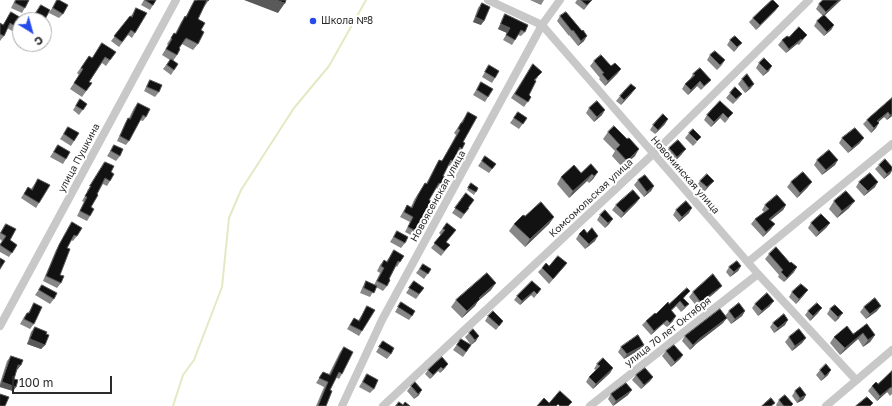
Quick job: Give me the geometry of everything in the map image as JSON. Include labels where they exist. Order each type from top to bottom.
[{"type":"street","name":"улица Пушкина","points":[[0,326],[176,0]]},
{"type":"street","name":"Новоминская улица","points":[[488,0],[542,25],[758,274],[856,380]]},
{"type":"street","name":"Новоясенская улица","points":[[342,406],[382,320],[542,25],[560,0]]},
{"type":"street","name":"Комсомольская улица","points":[[383,406],[653,154],[810,0]]},
{"type":"street","points":[[748,262],[892,144]]},
{"type":"street","name":"улица 70 лет Октября","points":[[590,406],[758,274]]},
{"type":"street","points":[[826,406],[892,350]]},
{"type":"building","points":[[16,0],[29,0],[25,8],[15,3]]},
{"type":"building","points":[[57,0],[68,5],[63,14],[53,8]]},
{"type":"building","points":[[145,0],[156,0],[153,5]]},
{"type":"building","points":[[195,0],[207,0],[198,19],[205,23],[201,30],[204,32],[198,44],[186,38],[179,48],[180,49],[177,55],[166,49],[172,39],[171,38],[174,33],[176,34]]},
{"type":"building","points":[[276,0],[286,0],[285,3]]},
{"type":"building","points":[[581,0],[592,0],[587,5]]},
{"type":"building","points":[[772,0],[779,6],[760,25],[753,18]]},
{"type":"building","points":[[823,0],[839,0],[826,12],[819,4]]},
{"type":"building","points":[[482,3],[490,7],[484,21],[476,17]]},
{"type":"building","points":[[41,5],[50,10],[49,12],[37,12]]},
{"type":"building","points":[[136,8],[147,13],[135,33],[131,30],[122,42],[114,36],[130,16],[132,17]]},
{"type":"building","points":[[566,12],[587,36],[581,41],[560,16]]},
{"type":"building","points":[[12,13],[12,24],[10,23],[4,36],[0,34],[0,23],[3,25]]},
{"type":"building","points":[[505,14],[528,25],[525,32],[521,30],[515,40],[506,35],[510,28],[501,24]]},
{"type":"building","points":[[824,15],[834,25],[827,32],[817,21]]},
{"type":"building","points":[[799,27],[807,35],[789,49],[782,40],[787,36],[789,37]]},
{"type":"building","points":[[735,36],[742,43],[737,47],[730,40]]},
{"type":"building","points":[[102,43],[116,52],[110,60],[105,57],[89,82],[92,83],[86,91],[74,83],[89,56],[92,58]]},
{"type":"building","points":[[715,51],[725,60],[720,65],[710,55]]},
{"type":"building","points":[[601,55],[611,66],[615,63],[621,69],[608,81],[602,74],[604,73],[594,61]]},
{"type":"building","points":[[764,58],[772,66],[767,71],[759,63]]},
{"type":"building","points":[[171,59],[178,64],[174,70],[167,65]]},
{"type":"building","points":[[533,64],[542,72],[534,80],[536,81],[529,95],[531,97],[528,102],[515,94]]},
{"type":"building","points":[[489,65],[499,71],[495,78],[485,72]]},
{"type":"building","points":[[700,68],[711,80],[704,86],[700,81],[691,90],[685,84]]},
{"type":"building","points":[[747,74],[754,84],[749,88],[742,79]]},
{"type":"building","points":[[150,80],[162,85],[159,92],[147,87]]},
{"type":"building","points":[[481,82],[493,89],[488,97],[477,90]]},
{"type":"building","points":[[631,84],[636,88],[624,100],[620,96]]},
{"type":"building","points":[[735,87],[742,94],[736,99],[730,93]]},
{"type":"building","points":[[892,98],[892,114],[890,115],[888,112],[877,121],[879,123],[874,128],[867,120]]},
{"type":"building","points":[[80,99],[87,104],[83,110],[76,106]]},
{"type":"building","points":[[597,101],[605,110],[597,117],[589,108]]},
{"type":"building","points":[[720,101],[733,113],[728,118],[723,113],[714,122],[707,115]]},
{"type":"building","points":[[138,103],[150,109],[146,117],[143,115],[129,141],[120,136],[128,118],[130,119]]},
{"type":"building","points":[[468,112],[477,117],[463,142],[465,143],[462,149],[460,147],[453,161],[451,160],[443,176],[445,177],[441,184],[439,183],[429,200],[431,201],[416,231],[408,227],[413,217],[404,212],[407,205],[412,208],[425,183],[427,184],[439,160],[442,161],[460,130],[458,129]]},
{"type":"building","points":[[518,112],[527,118],[523,124],[514,118]]},
{"type":"building","points":[[663,114],[668,119],[658,130],[653,125]]},
{"type":"building","points":[[614,126],[627,139],[629,138],[639,149],[627,161],[616,149],[620,145],[608,132]]},
{"type":"building","points":[[68,127],[79,133],[74,141],[64,134]]},
{"type":"building","points":[[855,128],[864,138],[852,148],[842,138]]},
{"type":"building","points":[[693,129],[701,137],[697,141],[689,133]]},
{"type":"building","points":[[678,140],[686,149],[677,157],[669,148]]},
{"type":"building","points":[[58,145],[70,152],[66,159],[54,152]]},
{"type":"building","points":[[114,145],[123,149],[120,156],[111,151]]},
{"type":"building","points":[[829,150],[838,160],[826,170],[817,160]]},
{"type":"building","points":[[485,156],[496,164],[492,169],[482,161]]},
{"type":"building","points":[[885,159],[892,167],[892,170],[887,174],[879,165]]},
{"type":"building","points":[[105,162],[114,166],[111,172],[114,174],[110,181],[105,178],[91,207],[94,209],[90,216],[80,211],[87,197],[85,196],[90,186]]},
{"type":"building","points":[[591,164],[598,172],[594,176],[592,174],[573,191],[561,177],[574,165],[581,173]]},
{"type":"building","points":[[803,172],[812,182],[800,193],[791,182]]},
{"type":"building","points":[[870,173],[878,182],[868,191],[859,182]]},
{"type":"building","points":[[707,174],[714,181],[707,187],[700,181]]},
{"type":"building","points":[[645,175],[654,186],[647,192],[638,180]]},
{"type":"building","points":[[38,179],[50,185],[39,203],[24,194],[28,187],[32,190]]},
{"type":"building","points":[[471,183],[478,188],[476,192],[468,188]]},
{"type":"building","points":[[633,190],[640,198],[624,213],[616,205]]},
{"type":"building","points":[[846,191],[855,201],[842,211],[834,201]]},
{"type":"building","points":[[466,193],[474,200],[464,214],[455,208]]},
{"type":"building","points":[[777,195],[786,205],[769,219],[775,224],[766,232],[755,219],[769,209],[765,205]]},
{"type":"building","points":[[686,201],[692,208],[682,217],[676,210]]},
{"type":"building","points":[[541,202],[554,217],[530,239],[514,224],[523,215],[525,216]]},
{"type":"building","points":[[605,210],[613,219],[608,223],[600,215]]},
{"type":"building","points":[[821,214],[830,223],[819,232],[811,223]]},
{"type":"building","points":[[72,222],[82,228],[77,236],[74,235],[67,248],[70,249],[60,275],[64,276],[61,283],[46,276],[59,245]]},
{"type":"building","points":[[447,223],[456,230],[446,242],[450,245],[444,251],[434,243],[445,230],[443,229]]},
{"type":"building","points":[[6,224],[16,229],[10,240],[17,245],[12,253],[0,245],[6,236],[1,233]]},
{"type":"building","points":[[592,228],[598,236],[589,244],[579,234],[584,229],[587,233]]},
{"type":"building","points":[[397,231],[408,237],[405,243],[394,237]]},
{"type":"building","points":[[776,247],[790,263],[791,262],[797,267],[787,278],[781,272],[783,270],[769,254]]},
{"type":"building","points":[[394,250],[404,256],[400,262],[398,261],[387,286],[377,281],[384,268],[381,266],[384,260],[387,262]]},
{"type":"building","points":[[558,256],[567,263],[553,279],[542,268],[546,263],[549,266]]},
{"type":"building","points":[[0,258],[5,261],[0,269]]},
{"type":"building","points":[[737,261],[741,266],[734,272],[729,267]]},
{"type":"building","points":[[423,264],[431,269],[428,274],[420,269]]},
{"type":"building","points":[[487,273],[496,283],[467,311],[456,300]]},
{"type":"building","points":[[713,274],[722,286],[707,297],[709,298],[702,304],[693,292]]},
{"type":"building","points":[[366,281],[377,286],[374,293],[364,288]]},
{"type":"building","points":[[414,281],[424,288],[419,294],[409,288]]},
{"type":"building","points":[[532,281],[541,289],[537,294],[534,291],[522,301],[517,296]]},
{"type":"building","points":[[801,284],[808,290],[799,299],[792,292]]},
{"type":"building","points":[[42,285],[57,293],[54,299],[39,290]]},
{"type":"building","points":[[687,288],[690,291],[683,298],[689,304],[685,307],[680,301],[671,310],[676,316],[670,323],[667,320],[654,331],[646,321]]},
{"type":"building","points":[[767,293],[774,301],[762,311],[755,304]]},
{"type":"building","points":[[875,298],[881,306],[870,314],[864,307]]},
{"type":"building","points":[[401,302],[415,311],[412,316],[398,307]]},
{"type":"building","points":[[34,303],[42,307],[34,324],[24,319]]},
{"type":"building","points":[[739,303],[745,311],[735,319],[729,311]]},
{"type":"building","points":[[817,303],[822,308],[813,316],[808,311]]},
{"type":"building","points":[[835,305],[843,313],[838,317],[830,309]]},
{"type":"building","points":[[367,306],[375,310],[362,331],[350,325],[354,318],[359,321]]},
{"type":"building","points":[[720,309],[727,318],[693,345],[685,336]]},
{"type":"building","points":[[493,311],[503,321],[499,326],[488,316]]},
{"type":"building","points":[[784,314],[788,320],[778,328],[773,323]]},
{"type":"building","points":[[867,324],[875,335],[868,340],[863,333],[845,348],[834,337],[847,326],[853,334]]},
{"type":"building","points":[[35,327],[47,332],[46,334],[49,335],[45,345],[30,339]]},
{"type":"building","points":[[473,329],[479,336],[475,340],[469,333]]},
{"type":"building","points":[[799,329],[806,338],[795,346],[789,337]]},
{"type":"building","points":[[638,335],[644,345],[627,354],[621,347]]},
{"type":"building","points":[[461,339],[471,345],[466,352],[457,345]]},
{"type":"building","points":[[383,341],[394,348],[391,354],[379,347]]},
{"type":"building","points":[[674,345],[683,355],[675,362],[666,351]]},
{"type":"building","points":[[344,347],[353,352],[342,374],[339,372],[330,390],[332,391],[326,406],[318,406],[328,382],[319,378],[323,372],[330,375]]},
{"type":"building","points":[[11,356],[23,360],[21,365],[18,365],[14,379],[18,380],[16,387],[2,382]]},
{"type":"building","points":[[442,357],[448,364],[443,369],[441,367],[433,375],[428,370]]},
{"type":"building","points":[[603,358],[613,368],[596,384],[589,377],[600,366],[597,364]]},
{"type":"building","points":[[826,364],[831,370],[825,376],[820,370]]},
{"type":"building","points":[[645,368],[653,377],[644,385],[636,375]]},
{"type":"building","points":[[892,371],[892,388],[891,387],[880,396],[872,386],[876,382],[878,384]]},
{"type":"building","points":[[367,374],[378,380],[374,389],[363,382]]},
{"type":"building","points":[[415,382],[422,390],[418,394],[411,386]]},
{"type":"building","points":[[626,383],[632,390],[616,401],[611,394]]},
{"type":"building","points":[[800,387],[806,395],[800,398],[795,391]]},
{"type":"building","points":[[560,391],[572,402],[568,406],[560,406],[558,404],[556,406],[537,406],[544,398],[549,403]]},
{"type":"building","points":[[0,394],[9,397],[5,406],[0,406]]},
{"type":"building","points":[[785,395],[793,404],[791,406],[784,406],[779,400]]},
{"type":"building","points":[[867,397],[873,403],[870,406],[856,406]]},
{"type":"building","points":[[771,398],[775,403],[771,406],[762,406]]},
{"type":"building","points":[[399,402],[403,405],[405,402],[410,406],[396,406]]},
{"type":"waterway","points":[[173,406],[183,375],[194,360],[222,287],[229,218],[241,190],[294,108],[329,66],[366,0]]},
{"type":"place","name":"Школа №8","points":[[313,21]]}]
